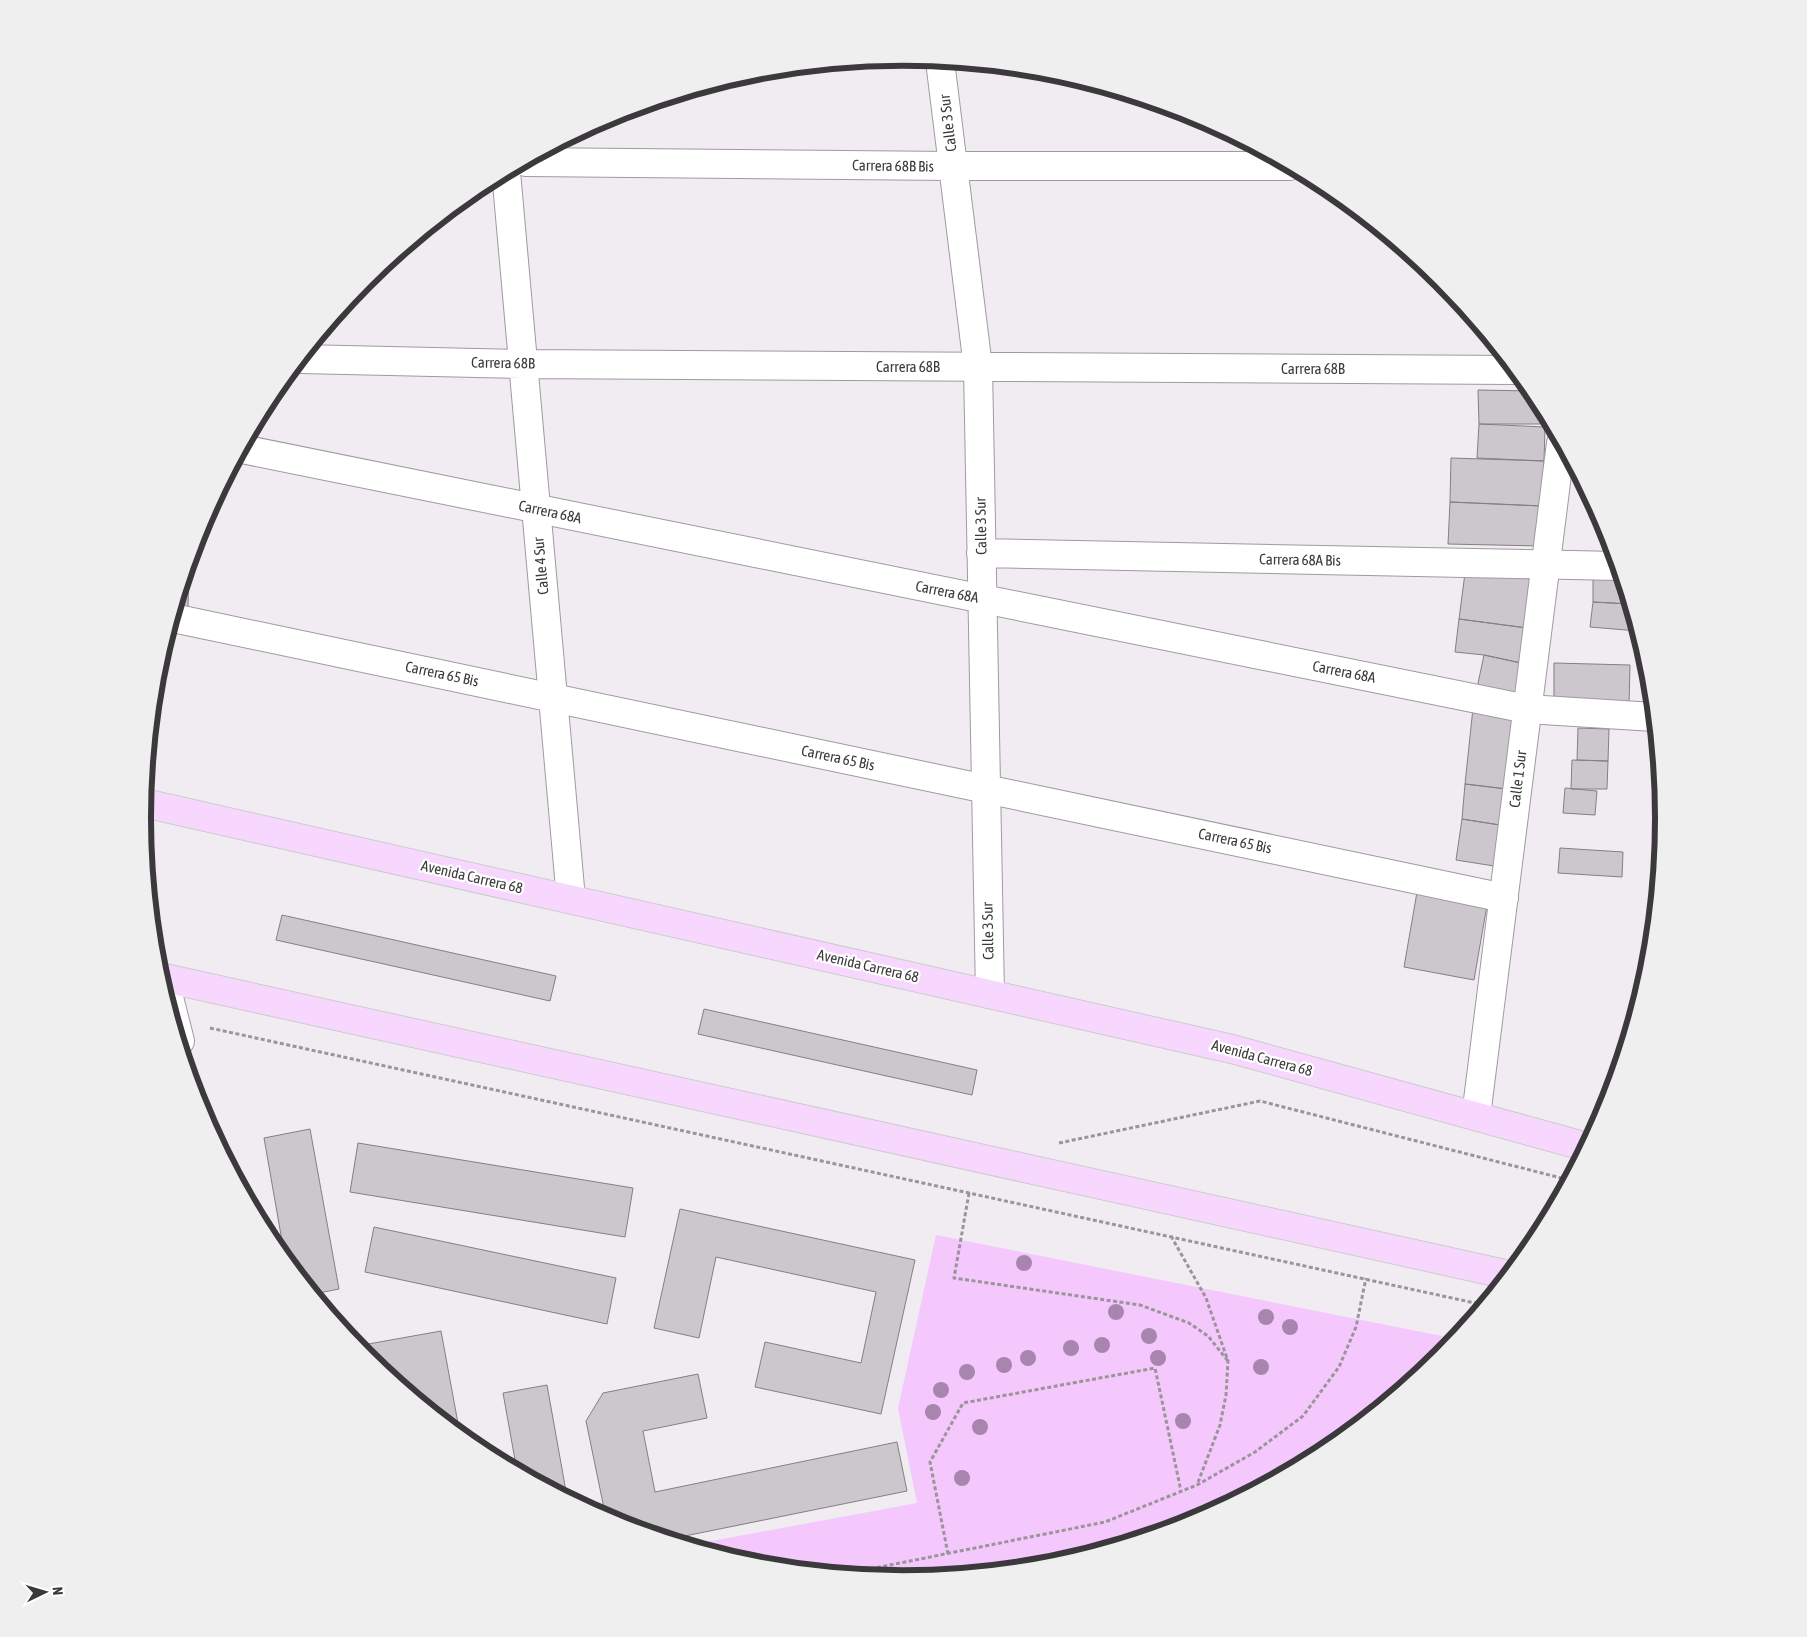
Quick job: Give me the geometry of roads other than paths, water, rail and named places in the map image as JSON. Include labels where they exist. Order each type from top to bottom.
[{"type":"main road","name":"Avenida Carrera 68","points":[[152,805],[1232,1049],[1574,1143]]},
{"type":"main road","points":[[169,979],[1498,1273]]},
{"type":"street","name":"Calle 3 Sur","points":[[941,68],[978,367],[990,994]]},
{"type":"street","name":"Carrera 68B Bis","points":[[536,162],[953,166],[1278,166]]},
{"type":"street","name":"Calle 4 Sur","points":[[507,180],[571,899]]},
{"type":"street","name":"Carrera 68B","points":[[308,359],[523,364],[1506,370]]},
{"type":"street","name":"Carrera 68A","points":[[248,450],[1527,709],[1648,717]]},
{"type":"street","name":"Calle 1 Sur","points":[[1476,1116],[1560,451]]},
{"type":"street","name":"Carrera 68A Bis","points":[[981,553],[1612,566]]},
{"type":"street","name":"Carrera 65 Bis","points":[[178,619],[1504,898]]},
{"type":"water","points":[[1574,1158],[1555,1195],[1531,1232]]}]
